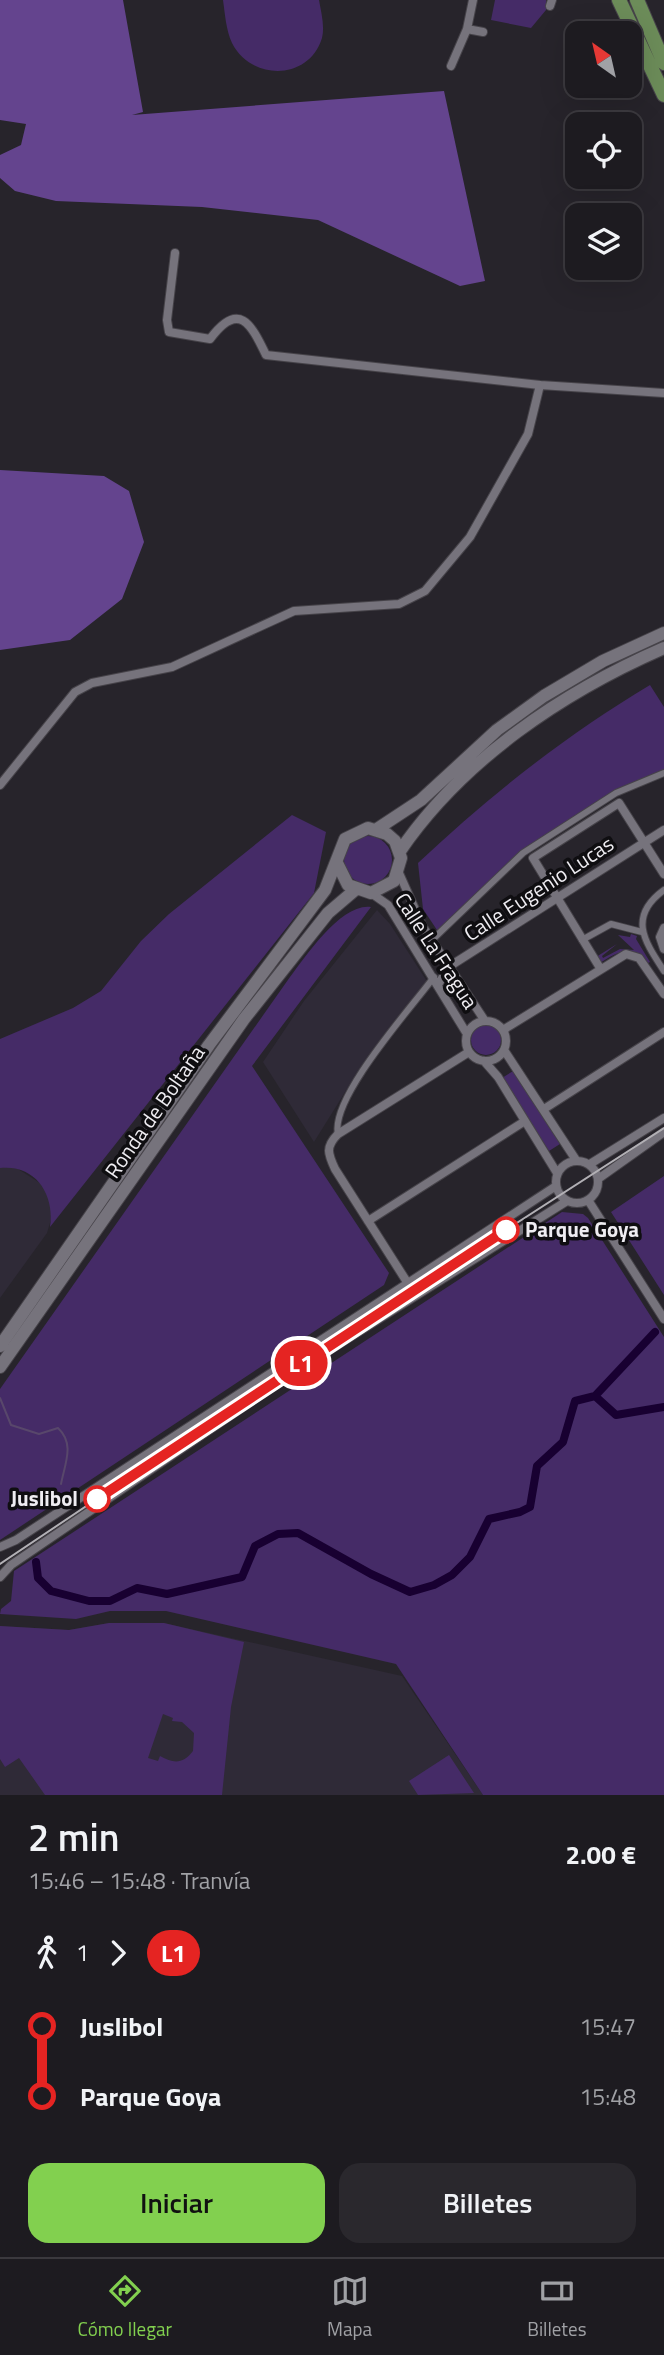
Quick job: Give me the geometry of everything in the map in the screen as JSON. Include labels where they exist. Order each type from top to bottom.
[{"type":"highway","points":[[619,0],[664,95]]},
{"type":"highway","points":[[637,0],[664,63]]},
{"type":"highway","points":[[645,20],[647,0]]},
{"type":"highway","points":[[655,77],[664,109]]},
{"type":"main road","name":"Ronda de Boltaña","points":[[0,1346],[209,1045],[318,901],[337,863],[345,839],[359,830],[377,829],[421,800],[498,730],[544,696],[603,661],[664,633]]},
{"type":"main road","points":[[337,863],[342,879],[355,890],[371,893],[387,887],[398,873],[400,851],[425,817],[526,726],[589,684],[664,648]]},
{"type":"main road","points":[[377,829],[395,841],[400,851]]},
{"type":"main road","name":"Ronda de Boltaña","points":[[0,1367],[244,1019],[328,913],[355,890]]},
{"type":"street","points":[[450,66],[467,29],[473,0]]},
{"type":"street","points":[[467,29],[483,32]]},
{"type":"street","points":[[175,253],[167,320],[169,332],[176,335],[210,338],[221,324],[232,319],[243,319],[251,324],[265,355],[540,385],[664,393]]},
{"type":"street","points":[[0,785],[75,692],[92,683],[172,667],[294,611],[399,604],[416,598],[470,537],[528,435],[540,385]]},
{"type":"street","points":[[432,940],[523,853],[615,793],[664,773]]},
{"type":"street","points":[[600,968],[533,858],[619,803],[664,874]]},
{"type":"street","name":"Calle Eugenio Lucas","points":[[338,1134],[336,1125],[354,1083],[450,966],[664,830]]},
{"type":"street","name":"Calle La Fragua","points":[[398,873],[408,898],[432,940],[485,1021]]},
{"type":"street","points":[[664,890],[648,908],[642,932],[664,971]]},
{"type":"street","name":"Calle La Fragua","points":[[371,893],[388,905],[467,1034]]},
{"type":"street","points":[[582,940],[611,924],[642,932]]},
{"type":"street","points":[[664,928],[660,937],[664,948]]},
{"type":"street","points":[[503,1030],[622,955],[634,954],[639,958],[664,994]]},
{"type":"street","points":[[469,1052],[467,1034],[475,1024],[494,1022],[503,1030],[506,1040],[504,1050],[495,1059],[484,1061]]},
{"type":"street","points":[[544,1109],[664,1032]]},
{"type":"street","points":[[504,1050],[576,1160]]},
{"type":"street","points":[[407,1282],[327,1153],[328,1146],[338,1134],[469,1052]]},
{"type":"street","points":[[469,1052],[484,1061],[498,1077],[557,1173],[556,1186],[567,1201],[577,1203],[588,1200],[596,1189],[598,1180],[590,1164],[576,1160],[565,1164],[557,1173]]},
{"type":"street","points":[[590,1164],[664,1118]]},
{"type":"street","points":[[368,1221],[525,1121]]},
{"type":"street","points":[[598,1180],[664,1132]]},
{"type":"street","points":[[0,1547],[132,1466],[556,1186]]},
{"type":"street","points":[[588,1200],[664,1319]]},
{"type":"street","points":[[0,1577],[10,1565],[280,1381],[567,1201]]},
{"type":"shaded area","points":[[0,0],[123,0],[143,112],[132,115],[444,91],[485,281],[460,286],[318,220],[202,207],[56,201],[15,191],[0,178],[0,155],[21,145],[26,124],[0,120]]},
{"type":"shaded area","points":[[223,0],[319,0],[322,38],[315,52],[305,62],[279,71],[265,69],[252,64],[232,43]]},
{"type":"shaded area","points":[[495,0],[546,0],[546,10],[531,28],[491,20]]},
{"type":"shaded area","points":[[0,470],[104,476],[129,491],[144,542],[122,599],[70,640],[0,650]]},
{"type":"shaded area","points":[[650,685],[664,707],[664,773],[616,793],[523,853],[439,933],[423,909],[418,863],[529,768]]},
{"type":"shaded area","points":[[292,815],[326,832],[314,893],[50,1227],[49,1204],[40,1184],[24,1171],[0,1168],[0,1039],[73,1008],[101,991],[141,941],[169,914]]},
{"type":"shaded area","points":[[368,836],[385,843],[392,860],[385,877],[368,884],[351,877],[344,860],[351,843]]},
{"type":"shaded area","points":[[371,907],[252,1066],[389,1273],[384,1285],[0,1540],[0,1389],[306,956],[326,932],[348,913]]},
{"type":"shaded area","points":[[377,910],[390,924],[428,983],[347,1089],[314,1142],[263,1062],[304,1001]]},
{"type":"shaded area","points":[[631,934],[637,936],[636,939],[650,962],[637,953],[625,951],[600,963],[596,957],[617,944],[602,956],[603,958],[620,949],[634,950],[618,935],[630,937]]},
{"type":"shaded area","points":[[486,1025],[497,1029],[501,1040],[497,1051],[486,1055],[475,1051],[471,1040],[475,1029]]},
{"type":"shaded area","points":[[513,1071],[560,1144],[549,1151],[502,1078]]},
{"type":"shaded area","points":[[0,1168],[18,1169],[40,1183],[50,1197],[52,1216],[47,1233],[0,1298]]},
{"type":"shaded area","points":[[664,1176],[664,1295],[611,1212]]},
{"type":"shaded area","points":[[562,1212],[583,1214],[588,1218],[664,1337],[664,1795],[483,1795],[396,1664],[166,1611],[110,1611],[76,1619],[0,1614],[1,1609],[11,1601],[14,1571]]},
{"type":"shaded area","points":[[109,1623],[164,1623],[402,1676],[483,1795],[0,1795],[0,1626],[69,1630]]},
{"type":"shaded area","points":[[109,1623],[164,1623],[244,1642],[231,1707],[222,1795],[45,1795],[19,1758],[5,1767],[0,1759],[0,1626],[69,1630]],"holes":[[[163,1714],[173,1718],[172,1721],[182,1722],[194,1733],[193,1751],[178,1761],[160,1756],[158,1761],[148,1758]]]},
{"type":"shaded area","points":[[449,1755],[474,1793],[418,1795],[409,1781]]},
{"type":"waterway","points":[[595,1396],[655,1332]]},
{"type":"waterway","points":[[36,1562],[38,1578],[51,1591],[89,1601],[110,1601],[137,1588],[167,1594],[242,1577],[255,1546],[278,1534],[298,1533],[371,1574],[410,1592],[434,1585],[452,1575],[470,1557],[489,1519],[530,1507],[537,1466],[563,1442],[575,1401],[595,1396],[616,1415],[664,1407]]},
{"type":"waterway","points":[[0,1398],[11,1425],[39,1434],[58,1428],[63,1434],[67,1454],[61,1484]]},
{"type":"tram line","points":[[0,1564],[289,1370],[664,1128]]},
{"type":"tram line","name":"L1","points":[[97,1499],[289,1370],[506,1230]]},
{"type":"place","name":"Parque Goya","points":[[506,1230]]},
{"type":"place","name":"Juslibol","points":[[97,1499]]}]
